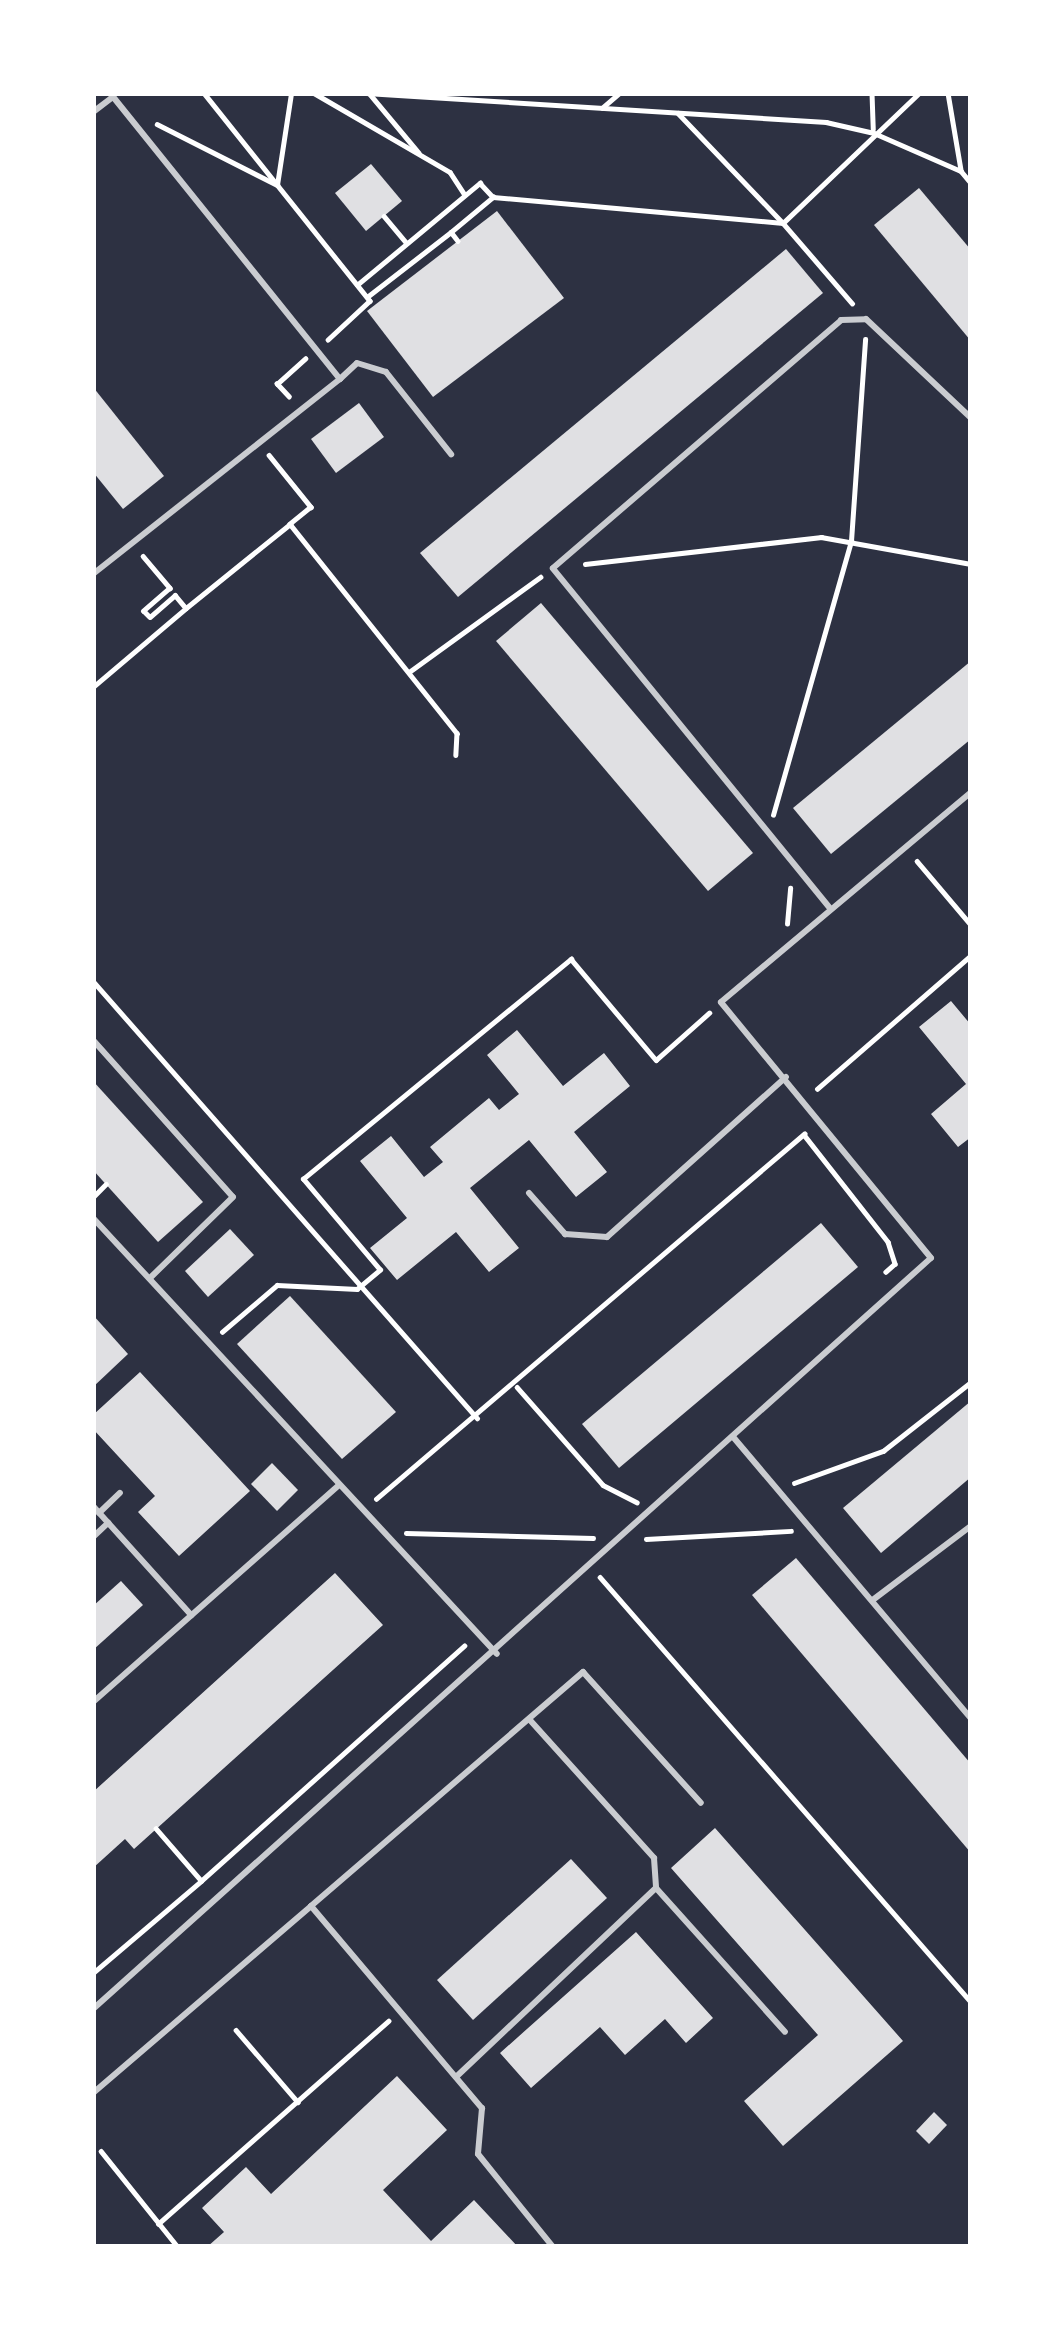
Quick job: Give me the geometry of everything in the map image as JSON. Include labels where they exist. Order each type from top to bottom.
[{"type":"lane","points":[[93,112],[112,95],[340,379]]},
{"type":"lane","points":[[829,908],[770,828],[553,568],[829,326],[866,319],[971,418]]},
{"type":"lane","points":[[93,574],[357,363],[386,372],[451,454]]},
{"type":"lane","points":[[93,2009],[496,1654],[931,1258],[806,1099],[721,1002],[971,792]]},
{"type":"lane","points":[[93,1040],[233,1198],[149,1279]]},
{"type":"lane","points":[[529,1192],[565,1234],[607,1237],[786,1077]]},
{"type":"lane","points":[[93,1218],[496,1654]]},
{"type":"lane","points":[[734,1438],[971,1718]]},
{"type":"lane","points":[[93,1702],[339,1485]]},
{"type":"lane","points":[[120,1493],[96,1510],[191,1616]]},
{"type":"lane","points":[[93,1537],[108,1523]]},
{"type":"lane","points":[[874,1599],[971,1526]]},
{"type":"lane","points":[[93,2093],[583,1672],[701,1803]]},
{"type":"lane","points":[[529,1720],[654,1858],[656,1888],[785,2032]]},
{"type":"lane","points":[[456,2077],[656,1888]]},
{"type":"lane","points":[[311,1906],[482,2108],[478,2154],[553,2247]]},
{"type":"path","points":[[204,93],[369,299],[493,197]]},
{"type":"path","points":[[277,185],[291,93]]},
{"type":"path","points":[[314,93],[450,172],[465,195]]},
{"type":"path","points":[[368,93],[423,157]]},
{"type":"path","points":[[368,93],[826,122],[874,133],[961,171],[971,183]]},
{"type":"path","points":[[602,108],[619,93]]},
{"type":"path","points":[[872,93],[874,133]]},
{"type":"path","points":[[783,224],[919,93]]},
{"type":"path","points":[[948,93],[961,171]]},
{"type":"path","points":[[120,104],[277,185]]},
{"type":"path","points":[[677,113],[866,319],[851,541],[770,828]]},
{"type":"path","points":[[357,284],[480,183],[493,197],[783,224]]},
{"type":"path","points":[[385,215],[407,243]]},
{"type":"path","points":[[451,232],[458,241]]},
{"type":"path","points":[[93,687],[311,507],[265,451]]},
{"type":"path","points":[[290,524],[457,733],[456,755]]},
{"type":"path","points":[[409,672],[553,568],[821,537],[971,564]]},
{"type":"path","points":[[140,552],[170,588],[144,611],[150,617],[175,595],[185,608]]},
{"type":"path","points":[[905,846],[971,925]]},
{"type":"path","points":[[786,933],[791,879]]},
{"type":"path","points":[[806,1099],[971,955]]},
{"type":"path","points":[[209,1344],[277,1286],[357,1289],[380,1270],[303,1179],[571,959],[656,1060],[721,1002]]},
{"type":"path","points":[[93,981],[357,1289],[477,1418]]},
{"type":"path","points":[[702,1004],[709,1013]]},
{"type":"path","points":[[797,1125],[887,1242],[895,1264],[878,1280]]},
{"type":"path","points":[[363,1510],[477,1418],[804,1134]]},
{"type":"path","points":[[93,1197],[106,1184]]},
{"type":"path","points":[[777,1489],[883,1451],[971,1382]]},
{"type":"path","points":[[515,1385],[603,1485],[638,1502]]},
{"type":"path","points":[[625,1514],[655,1486]]},
{"type":"path","points":[[622,1540],[814,1529]]},
{"type":"path","points":[[383,1532],[599,1538],[584,1552]]},
{"type":"path","points":[[593,1567],[971,2002]]},
{"type":"path","points":[[93,1973],[477,1634]]},
{"type":"path","points":[[156,1829],[201,1881]]},
{"type":"path","points":[[158,2224],[398,2012]]},
{"type":"path","points":[[236,2030],[298,2102]]},
{"type":"path","points":[[101,2151],[178,2247]]},
{"type":"building","points":[[371,164],[402,201],[366,231],[335,193]]},
{"type":"building","points":[[919,188],[971,250],[971,341],[874,225]]},
{"type":"building","points":[[497,211],[564,298],[433,397],[367,311]]},
{"type":"building","points":[[786,249],[823,293],[458,597],[420,553]]},
{"type":"building","points":[[93,387],[164,476],[123,509],[93,472]]},
{"type":"building","points":[[359,403],[384,437],[336,473],[311,439]]},
{"type":"building","points":[[541,603],[753,853],[708,891],[496,641]]},
{"type":"building","points":[[971,661],[971,739],[831,854],[793,808]]},
{"type":"building","points":[[951,1001],[971,1025],[971,1137],[958,1147],[931,1114],[966,1084],[919,1027]]},
{"type":"building","points":[[517,1030],[563,1086],[604,1053],[630,1086],[574,1132],[607,1172],[576,1197],[529,1140],[470,1188],[519,1248],[489,1272],[456,1232],[397,1280],[370,1248],[407,1218],[360,1161],[391,1136],[424,1177],[443,1162],[430,1147],[489,1098],[499,1110],[519,1094],[487,1055]]},
{"type":"building","points":[[93,1081],[203,1202],[158,1242],[93,1170]]},
{"type":"building","points":[[821,1223],[858,1267],[619,1468],[582,1424]]},
{"type":"building","points":[[230,1229],[254,1255],[208,1297],[185,1271]]},
{"type":"building","points":[[290,1296],[396,1412],[342,1459],[237,1344]]},
{"type":"building","points":[[93,1315],[128,1354],[93,1387]]},
{"type":"building","points":[[140,1372],[250,1491],[179,1556],[138,1512],[155,1496],[93,1429],[93,1415]]},
{"type":"building","points":[[971,1401],[971,1477],[881,1553],[843,1508]]},
{"type":"building","points":[[272,1463],[298,1490],[277,1511],[251,1484]]},
{"type":"building","points":[[796,1558],[971,1764],[971,1853],[752,1595]]},
{"type":"building","points":[[335,1573],[383,1625],[134,1849],[125,1839],[93,1868],[93,1792]]},
{"type":"building","points":[[121,1581],[143,1605],[93,1650],[93,1606]]},
{"type":"building","points":[[715,1828],[903,2041],[783,2146],[744,2101],[818,2035],[671,1868]]},
{"type":"building","points":[[571,1859],[607,1898],[473,2020],[437,1980]]},
{"type":"building","points":[[636,1932],[713,2018],[686,2043],[665,2019],[625,2055],[600,2027],[531,2088],[500,2053]]},
{"type":"building","points":[[397,2076],[447,2130],[383,2190],[431,2241],[474,2200],[518,2247],[207,2247],[224,2232],[202,2208],[246,2167],[271,2194]]},
{"type":"building","points":[[934,2112],[947,2125],[929,2144],[916,2131]]}]
